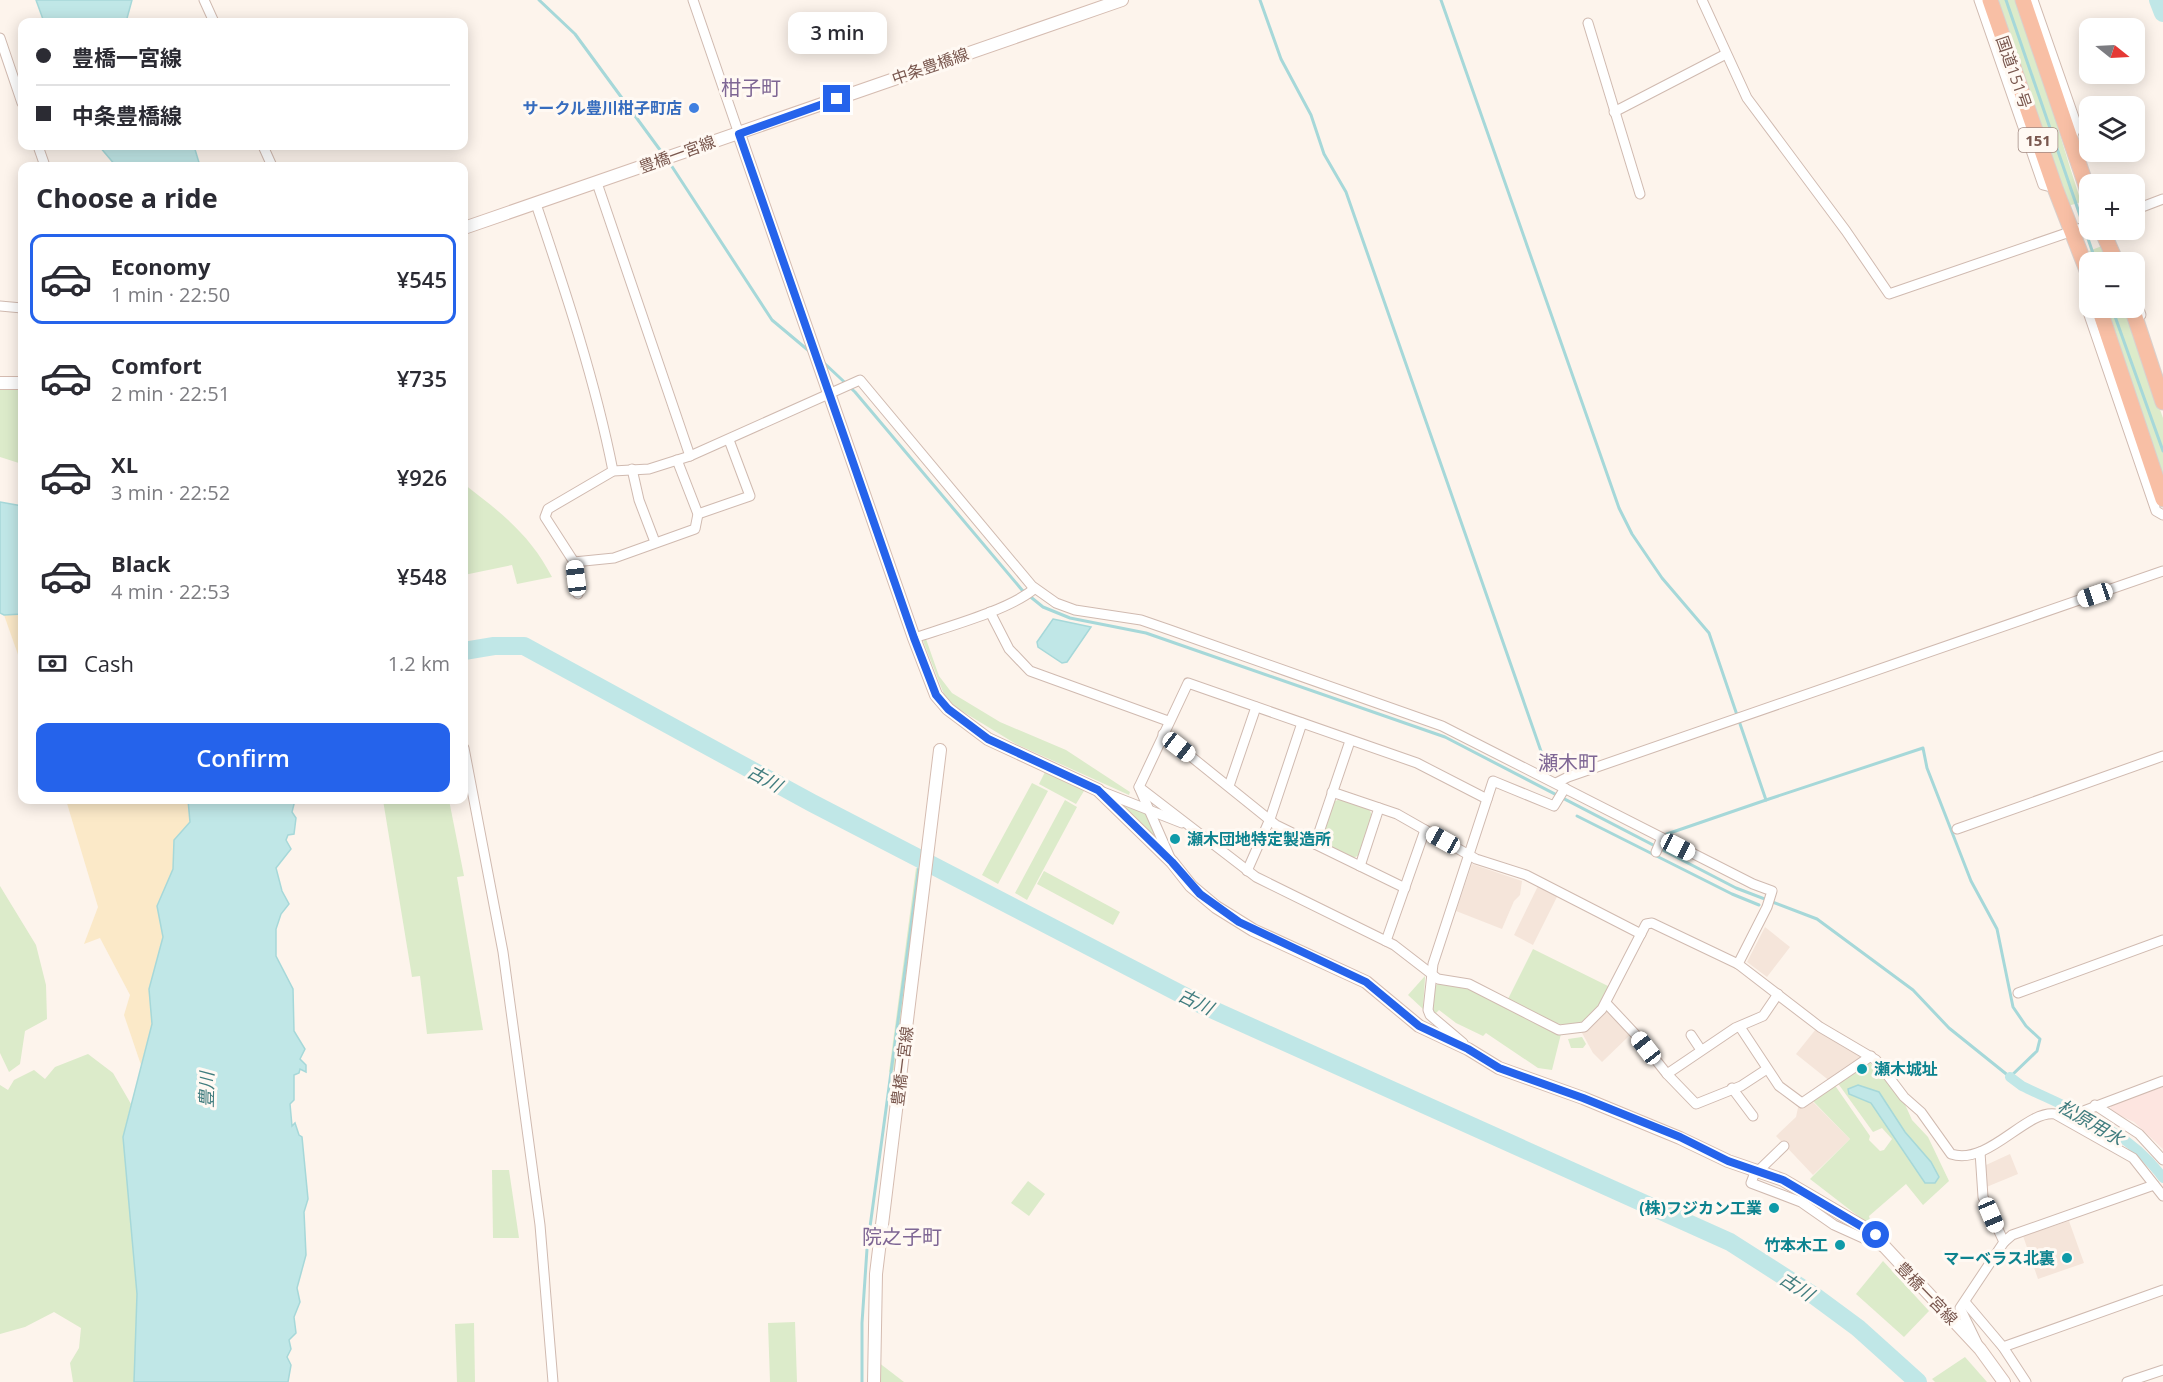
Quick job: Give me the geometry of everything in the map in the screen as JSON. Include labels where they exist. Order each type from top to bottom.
[{"type":"highway","name":"国道151号","points":[[1990,0],[2079,252]]},
{"type":"highway","name":"国道151号","points":[[2023,0],[2081,174]]},
{"type":"highway","points":[[2102,318],[2163,499]]},
{"type":"highway","points":[[2135,318],[2163,402]]},
{"type":"main road","name":"中条豊橋線","points":[[739,134],[1122,0]]},
{"type":"main road","name":"豊橋一宮線","points":[[468,227],[739,134],[914,638],[936,695],[948,709],[988,739],[1098,790],[1172,862],[1200,894],[1239,922],[1366,982],[1419,1026],[1468,1049],[1499,1068],[1583,1098],[1790,1184],[1870,1231],[1980,1349],[2004,1382]]},
{"type":"main road","points":[[0,383],[18,383]]},
{"type":"main road","name":"豊橋一宮線","points":[[874,1382],[876,1274],[940,750]]},
{"type":"street","points":[[204,0],[212,18]]},
{"type":"street","points":[[693,0],[739,134]]},
{"type":"street","points":[[1702,0],[1747,98],[1846,231],[1889,294],[2079,228]]},
{"type":"street","points":[[1979,0],[2043,184],[2055,188]]},
{"type":"street","points":[[2033,0],[2077,126],[2070,143]]},
{"type":"street","points":[[1588,23],[1640,194]]},
{"type":"street","points":[[0,38],[18,91]]},
{"type":"street","points":[[1614,112],[1726,54]]},
{"type":"street","points":[[597,183],[690,456]]},
{"type":"street","points":[[2145,206],[2163,200]]},
{"type":"street","points":[[536,204],[576,320],[602,413],[613,471]]},
{"type":"street","points":[[0,306],[18,308]]},
{"type":"street","points":[[2090,318],[2156,511],[2163,515]]},
{"type":"street","points":[[2142,318],[2163,378]]},
{"type":"street","points":[[578,594],[574,562],[545,517],[548,509],[613,471],[649,469],[690,456],[860,380],[1030,592],[1075,610],[1141,620],[1432,722],[1661,840],[1772,891],[1767,908],[1738,964]]},
{"type":"street","points":[[698,514],[750,496],[729,440]]},
{"type":"street","points":[[574,562],[614,558],[695,529],[698,514],[677,460]]},
{"type":"street","points":[[632,469],[639,500],[655,542]]},
{"type":"street","points":[[1557,788],[1740,717],[2163,572]]},
{"type":"street","points":[[914,638],[990,612],[1030,592]]},
{"type":"street","points":[[990,612],[1009,649],[1030,671],[1168,721]]},
{"type":"street","points":[[1172,862],[1139,788],[1168,721],[1188,683],[1417,763],[1487,800]]},
{"type":"street","points":[[1229,786],[1256,707]]},
{"type":"street","points":[[1247,871],[1270,819],[1302,723]]},
{"type":"street","points":[[1163,734],[1270,819],[1405,888]]},
{"type":"street","points":[[1315,844],[1350,741]]},
{"type":"street","points":[[1958,829],[2163,756]]},
{"type":"street","points":[[468,769],[503,952],[540,1225],[553,1382]]},
{"type":"street","points":[[1468,1049],[1430,1015],[1428,1010],[1431,975],[1487,800],[1495,777],[1552,806],[1557,788]]},
{"type":"street","points":[[1139,788],[1247,871],[1386,941],[1438,979],[1469,984],[1559,1030],[1584,1027],[1606,1004],[1646,924],[1652,923],[1738,964],[1820,1027],[1871,1056],[1883,1067],[1904,1097],[1921,1112],[1945,1150],[1956,1156],[1980,1152],[2049,1113],[2066,1117],[2123,1150],[2133,1158],[2163,1196]]},
{"type":"street","points":[[1098,790],[1189,825]]},
{"type":"street","points":[[1332,792],[1379,808],[1469,855],[1526,875],[1641,934]]},
{"type":"street","points":[[1360,866],[1379,808]]},
{"type":"street","points":[[1386,941],[1425,830]]},
{"type":"street","points":[[1656,852],[1661,840]]},
{"type":"street","points":[[2018,993],[2163,940]]},
{"type":"street","points":[[1667,1074],[1701,1050],[1763,1016],[1778,994]]},
{"type":"street","points":[[1606,1004],[1696,1104],[1749,1082],[1767,1070]]},
{"type":"street","points":[[1740,1027],[1779,1086],[1802,1103],[1871,1056]]},
{"type":"street","points":[[1691,1035],[1701,1050]]},
{"type":"street","points":[[2066,1117],[2163,1081]]},
{"type":"street","points":[[1732,1088],[1753,1116]]},
{"type":"street","points":[[2091,1106],[2139,1134],[2163,1160]]},
{"type":"street","points":[[1760,1172],[1784,1146]]},
{"type":"street","points":[[1980,1152],[1983,1197],[2004,1242]]},
{"type":"street","points":[[1980,1349],[1960,1308],[2004,1242],[2012,1235],[2154,1185]]},
{"type":"street","points":[[2003,1347],[2163,1290]]},
{"type":"street","points":[[1965,1302],[2003,1347],[2026,1382]]},
{"type":"street","points":[[2127,1382],[2163,1370]]},
{"type":"shaded area","points":[[1472,864],[1522,881],[1520,895],[1514,901],[1502,929],[1456,911]]},
{"type":"shaded area","points":[[1538,886],[1558,895],[1533,945],[1514,935]]},
{"type":"shaded area","points":[[1765,927],[1790,947],[1767,977],[1747,962]]},
{"type":"shaded area","points":[[1606,1011],[1631,1034],[1602,1062],[1593,1053],[1581,1031]]},
{"type":"shaded area","points":[[1816,1029],[1863,1055],[1862,1061],[1831,1082],[1796,1054]]},
{"type":"shaded area","points":[[2163,1087],[2163,1149],[2134,1122],[2110,1111],[2111,1105]]},
{"type":"shaded area","points":[[1810,1099],[1850,1139],[1813,1175],[1776,1136],[1796,1117],[1799,1103]]},
{"type":"shaded area","points":[[2010,1154],[2018,1174],[1984,1188],[1986,1165]]},
{"type":"shaded area","points":[[2069,1221],[2084,1263],[2038,1279],[2023,1236]]},
{"type":"green space","points":[[1996,0],[2017,0],[2079,196],[2079,203],[2068,206]]},
{"type":"green space","points":[[2102,246],[2104,252],[2089,252]]},
{"type":"green space","points":[[2110,318],[2128,318],[2163,418],[2163,476],[2119,354]]},
{"type":"green space","points":[[0,387],[18,388],[18,463],[0,457]]},
{"type":"green space","points":[[468,487],[502,514],[524,536],[552,577],[517,584],[512,565],[468,574]]},
{"type":"green space","points":[[926,639],[939,676],[952,693],[1000,722],[1066,750],[1130,792],[1129,795],[1016,744],[947,702],[923,641]]},
{"type":"green space","points":[[1047,768],[1087,786],[1076,804],[1039,784]]},
{"type":"green space","points":[[1032,783],[1048,791],[998,884],[982,875]]},
{"type":"green space","points":[[1340,799],[1369,809],[1373,817],[1361,855],[1352,858],[1325,844],[1322,836],[1333,802]]},
{"type":"green space","points":[[1065,800],[1077,807],[1027,900],[1015,893]]},
{"type":"green space","points":[[1116,803],[1145,813],[1161,846]]},
{"type":"green space","points":[[384,804],[450,804],[464,876],[457,877],[483,1030],[427,1034],[420,976],[412,977]]},
{"type":"green space","points":[[916,868],[920,870],[896,1069],[889,1072]]},
{"type":"green space","points":[[1044,871],[1120,912],[1113,925],[1037,884]]},
{"type":"green space","points":[[0,886],[36,945],[46,985],[47,1019],[25,1031],[20,1064],[9,1072],[0,1053]]},
{"type":"green space","points":[[1533,949],[1610,987],[1599,1006],[1588,1018],[1576,1024],[1565,1025],[1539,1016],[1508,999]]},
{"type":"green space","points":[[1425,976],[1425,978],[1423,1009],[1408,995]]},
{"type":"green space","points":[[1438,984],[1464,986],[1561,1034],[1552,1070],[1538,1068],[1486,1033],[1483,1036],[1456,1023],[1439,1010],[1436,1013],[1432,1011],[1434,986]]},
{"type":"green space","points":[[1582,1037],[1586,1044],[1583,1048],[1571,1048],[1568,1039]]},
{"type":"green space","points":[[88,1054],[113,1073],[131,1104],[123,1137],[137,1294],[134,1382],[73,1382],[70,1363],[79,1348],[81,1328],[54,1312],[25,1327],[0,1334],[0,1085],[8,1090],[14,1080],[34,1070],[45,1079],[55,1067]]},
{"type":"green space","points":[[1869,1062],[1899,1091],[1912,1120],[1928,1137],[1949,1181],[1923,1205],[1906,1184],[1869,1216],[1870,1220],[1867,1223],[1810,1179],[1850,1139],[1811,1099],[1834,1084],[1870,1136],[1869,1140],[1880,1151],[1884,1150],[1892,1139],[1882,1128],[1873,1132],[1837,1082]]},
{"type":"green space","points":[[492,1170],[509,1170],[519,1238],[493,1238]]},
{"type":"green space","points":[[1028,1181],[1045,1194],[1029,1216],[1011,1203]]},
{"type":"green space","points":[[1883,1261],[1929,1311],[1904,1337],[1856,1294]]},
{"type":"green space","points":[[795,1322],[797,1382],[770,1382],[768,1323]]},
{"type":"green space","points":[[474,1323],[475,1382],[457,1382],[455,1324]]},
{"type":"green space","points":[[1965,1357],[1987,1382],[1935,1382],[1932,1379]]},
{"type":"green space","points":[[878,1362],[904,1382],[878,1382]]},
{"type":"sand","points":[[18,614],[18,655],[4,615]]},
{"type":"sand","points":[[67,804],[188,804],[190,822],[174,840],[173,869],[157,906],[163,937],[149,989],[152,1024],[141,1065],[124,1015],[130,995],[100,938],[84,944],[98,907]]},
{"type":"water","points":[[36,0],[132,0],[127,18],[43,18]]},
{"type":"water","points":[[102,150],[195,150],[199,162],[113,162]]},
{"type":"water","points":[[0,502],[18,505],[18,614],[0,613]]},
{"type":"water","points":[[1053,619],[1091,627],[1067,662],[1062,663],[1038,647],[1037,642]]},
{"type":"water","name":"豊川","points":[[188,804],[294,804],[292,812],[296,818],[294,834],[288,835],[286,840],[291,849],[276,868],[282,891],[289,904],[281,914],[276,929],[276,956],[293,989],[294,1031],[305,1049],[300,1059],[306,1065],[306,1072],[300,1069],[299,1073],[294,1075],[294,1100],[290,1104],[292,1126],[295,1123],[302,1137],[308,1199],[304,1212],[306,1255],[297,1288],[300,1302],[294,1317],[296,1333],[289,1340],[291,1349],[287,1357],[291,1365],[288,1382],[134,1382],[137,1294],[123,1137],[152,1024],[149,989],[163,937],[157,906],[173,869],[174,840],[190,822]]},
{"type":"water","points":[[1858,1085],[1879,1092],[1905,1132],[1931,1162],[1939,1177],[1935,1183],[1925,1183],[1871,1103],[1849,1094],[1848,1089]]},
{"type":"waterway","points":[[539,0],[575,34],[663,154]]},
{"type":"waterway","points":[[1260,0],[1281,59],[1311,115],[1324,154],[1346,192],[1550,777]]},
{"type":"waterway","points":[[823,362],[855,392],[1022,590],[1043,607],[1070,618],[1146,633],[1445,737],[1736,888],[1817,919],[1913,990],[1949,1028],[2010,1077],[2037,1051],[2040,1039],[2026,1026],[2013,1007],[1997,929],[1971,881],[1927,768],[1923,748],[1766,800],[1709,633],[1662,578],[1632,534],[1619,508],[1441,0]]},
{"type":"waterway","points":[[2006,0],[2093,252]]},
{"type":"waterway","points":[[2158,0],[2163,13]]},
{"type":"waterway","points":[[669,162],[772,320],[809,351]]},
{"type":"waterway","points":[[2116,318],[2163,451]]},
{"type":"waterway","name":"古川","points":[[468,650],[494,646],[524,646],[812,803],[1200,1004],[1730,1242],[1816,1297],[1858,1328],[1918,1382]]},
{"type":"waterway","points":[[1664,835],[1766,800]]},
{"type":"waterway","points":[[1577,816],[1732,894],[1759,905]]},
{"type":"waterway","points":[[862,1382],[862,1323],[867,1249],[920,859]]},
{"type":"waterway","name":"松原用水","points":[[2010,1077],[2022,1086],[2099,1123],[2134,1147],[2163,1178]]},
{"type":"place","name":"サークル豊川柑子町店","points":[[694,108]]},
{"type":"place","name":"瀬木団地特定製造所","points":[[1175,839]]},
{"type":"place","name":"瀬木城址","points":[[1862,1069]]},
{"type":"place","name":"(株)フジカン工業","points":[[1774,1208]]},
{"type":"place","name":"竹本木工","points":[[1840,1245]]},
{"type":"place","name":"マーベラス北裏","points":[[2067,1258]]},
{"type":"district","name":"柑子町","points":[[751,87]]},
{"type":"district","name":"瀬木町","points":[[1568,762]]},
{"type":"district","name":"院之子町","points":[[902,1236]]},
{"type":"route","points":[[837,99],[739,134],[801,307],[914,638],[936,695],[942,703],[988,739],[1098,790],[1172,862],[1191,886],[1216,907],[1253,930],[1366,982],[1381,992],[1419,1026],[1456,1046],[1468,1049],[1499,1068],[1583,1098],[1680,1137],[1728,1161],[1783,1180],[1876,1235]]}]
